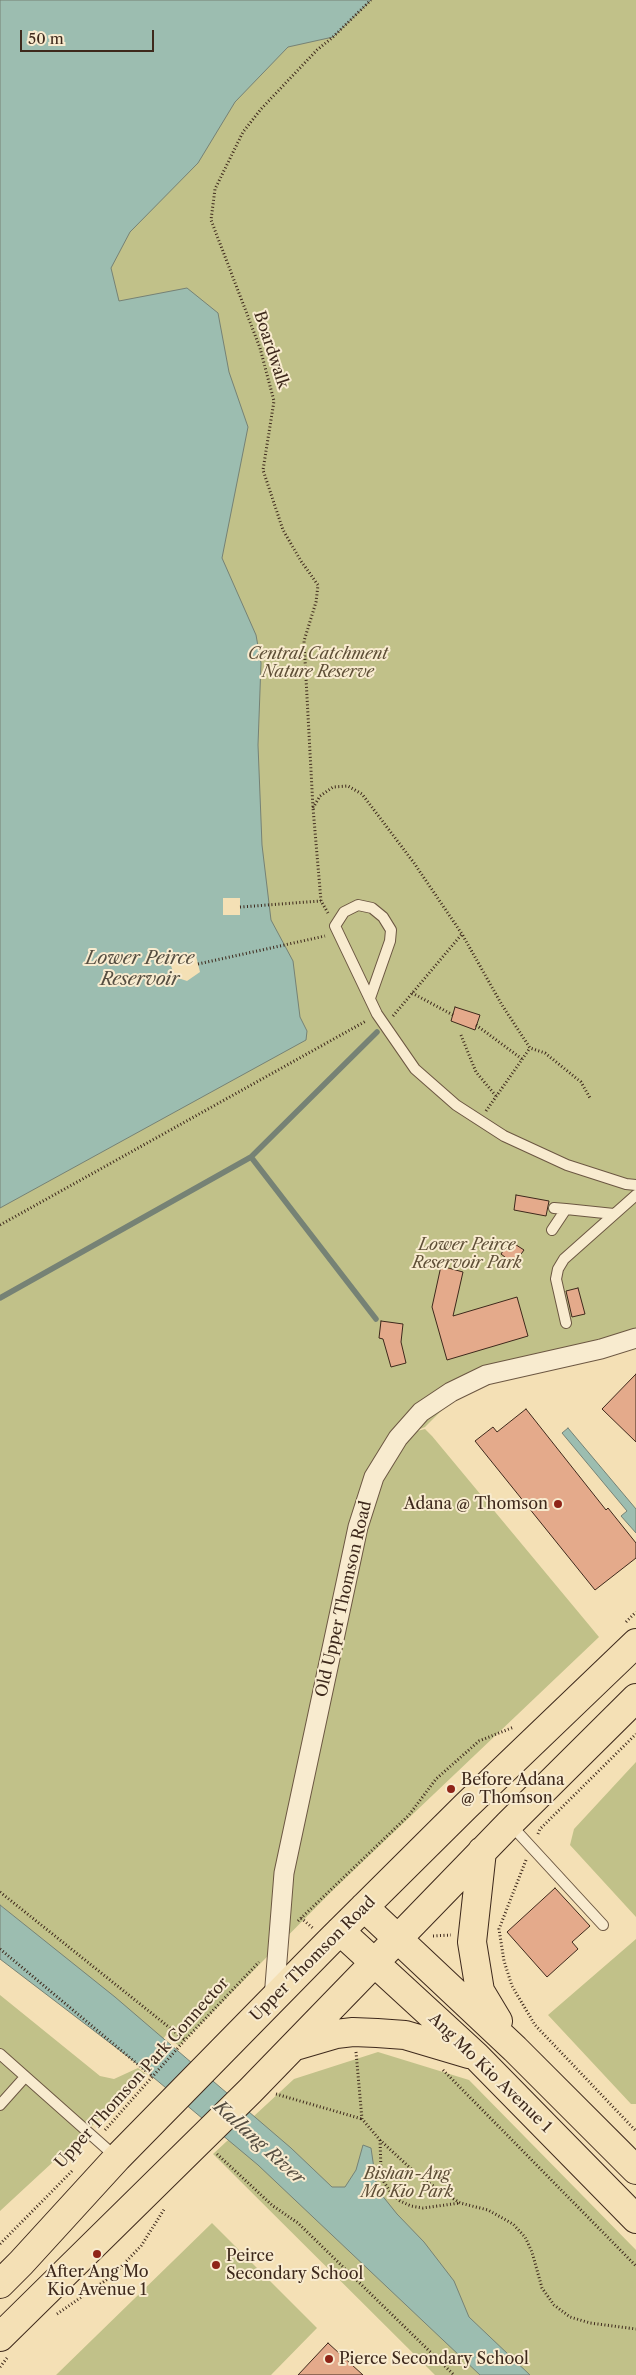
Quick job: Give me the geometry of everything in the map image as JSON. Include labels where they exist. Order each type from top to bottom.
[{"type":"main road","name":"Upper Thomson Road","points":[[0,2284],[22,2263],[108,2150],[176,2100],[340,1931],[466,1806],[629,1635]]},
{"type":"main road","points":[[6,2344],[211,2140],[254,2095],[295,2046],[482,1851],[636,1698]]},
{"type":"main road","points":[[482,1851],[472,1935],[480,1991],[515,2048]]},
{"type":"main road","points":[[364,1907],[515,2048],[588,2119],[636,2170]]},
{"type":"main road","name":"Ang Mo Kio Avenue 1","points":[[340,1931],[476,2056],[636,2219]]},
{"type":"main road","points":[[295,2046],[336,2034],[353,2032],[378,2033],[405,2035],[476,2056]]},
{"type":"street","name":"Old Upper Thomson Road","points":[[274,1998],[277,1942],[286,1864],[358,1527],[374,1477],[398,1438],[415,1418],[451,1392],[486,1374],[601,1349],[636,1338]]},
{"type":"lane","points":[[370,998],[390,941],[391,930],[382,916],[372,908],[358,905],[344,912],[336,930],[370,998],[378,1014],[416,1069],[456,1105],[504,1136],[567,1165],[626,1184],[636,1185]]},
{"type":"lane","points":[[566,1323],[556,1279],[558,1268],[564,1259],[636,1195]]},
{"type":"lane","points":[[554,1208],[614,1214]]},
{"type":"lane","points":[[552,1230],[566,1209]]},
{"type":"lane","points":[[509,1824],[603,1925]]},
{"type":"lane","points":[[0,2054],[108,2150]]},
{"type":"lane","points":[[0,2105],[25,2077]]},
{"type":"path","name":"Boardwalk","points":[[313,808],[304,641],[316,602],[318,585],[283,530],[263,470],[274,401],[260,348],[212,220],[215,189],[244,132],[261,109],[317,50],[371,0]]},
{"type":"path","points":[[198,964],[336,930],[321,901],[313,808],[320,796],[333,788],[348,786],[362,794],[414,863],[462,934],[502,1005],[530,1048],[545,1053],[581,1082],[590,1098]]},
{"type":"path","points":[[240,907],[321,901]]},
{"type":"path","points":[[386,1026],[462,934]]},
{"type":"path","points":[[412,993],[453,1015]]},
{"type":"path","points":[[0,1225],[378,1014]]},
{"type":"path","points":[[476,1025],[522,1059]]},
{"type":"path","points":[[461,1035],[476,1072],[496,1096]]},
{"type":"path","points":[[479,1121],[530,1048]]},
{"type":"path","points":[[629,1635],[636,1612]]},
{"type":"path","name":"Upper Thomson Park Connector","points":[[0,2244],[108,2150],[106,2128],[277,1942],[409,1815],[436,1779],[479,1741],[516,1726]]},
{"type":"path","points":[[636,1734],[540,1829],[499,1929],[504,1960],[512,1986],[535,2025],[636,2131]]},
{"type":"path","points":[[0,1892],[186,2040]]},
{"type":"path","points":[[0,1949],[153,2077]]},
{"type":"path","points":[[356,2045],[362,2119],[380,2140],[421,2178],[460,2202],[488,2210],[513,2224],[525,2237],[532,2252],[542,2288],[554,2305],[570,2317],[590,2323],[636,2329]]},
{"type":"path","points":[[436,2063],[636,2266]]},
{"type":"path","points":[[254,2095],[362,2119]]},
{"type":"path","points":[[211,2140],[254,2190],[273,2206],[298,2222],[454,2375]]},
{"type":"path","points":[[380,2140],[381,2170],[384,2182],[391,2193],[400,2201],[411,2206],[423,2208],[460,2202]]},
{"type":"path","points":[[51,2319],[112,2276],[141,2246],[166,2207]]},
{"type":"path","points":[[0,2367],[6,2344]]},
{"type":"green space","name":"Central Catchment Nature Reserve","points":[[0,0],[636,0],[636,1338],[482,1382],[446,1406],[425,1427],[413,1432],[425,1429],[432,1436],[599,1637],[332,1891],[179,2046],[166,2035],[163,2039],[0,1905]]},
{"type":"green space","points":[[636,1762],[636,1917],[570,1845],[574,1829]]},
{"type":"green space","points":[[636,1939],[636,2104],[631,2104],[548,2015]]},
{"type":"green space","points":[[0,1995],[100,2076],[114,2079],[138,2068],[147,2075],[0,2211]]},
{"type":"green space","name":"Bishan-Ang Mo Kio Park","points":[[378,2052],[469,2080],[636,2250],[636,2375],[435,2375],[213,2154],[294,2079]]},
{"type":"green space","points":[[212,2223],[317,2328],[271,2375],[56,2375]]},
{"type":"water","name":"Lower Peirce Reservoir","points":[[0,0],[371,0],[333,37],[288,47],[235,102],[198,163],[130,232],[111,268],[119,301],[187,288],[218,313],[229,372],[248,427],[222,558],[256,635],[261,663],[258,745],[262,845],[271,920],[293,961],[300,1017],[307,1031],[306,1040],[0,1208]]},
{"type":"water","points":[[568,1428],[636,1509],[636,1533],[621,1516],[627,1511],[562,1433]]},
{"type":"water","name":"Kallang River","points":[[0,1905],[115,1997],[291,2148],[332,2187],[345,2187],[356,2170],[363,2145],[371,2148],[377,2189],[397,2214],[424,2242],[454,2281],[469,2317],[530,2375],[480,2375],[258,2165],[135,2062],[0,1959]]},
{"type":"pier","points":[[223,898],[240,898],[240,915],[223,915]]},
{"type":"pier","points":[[182,953],[196,956],[200,972],[187,981],[175,977],[170,963]]},
{"type":"building","points":[[455,1007],[480,1015],[475,1030],[451,1021]]},
{"type":"building","points":[[516,1195],[549,1201],[546,1216],[514,1210]]},
{"type":"building","points":[[510,1241],[524,1250],[514,1264],[501,1254]]},
{"type":"building","points":[[441,1266],[463,1272],[453,1316],[517,1297],[528,1336],[447,1360],[432,1307]]},
{"type":"building","points":[[578,1288],[585,1314],[572,1317],[566,1291]]},
{"type":"building","points":[[381,1321],[403,1324],[401,1342],[406,1363],[391,1367],[383,1339],[379,1338]]},
{"type":"building","points":[[636,1374],[636,1442],[602,1409]]},
{"type":"building","name":"Adana @ Thomson","points":[[526,1409],[606,1510],[608,1508],[636,1543],[636,1558],[595,1590],[475,1441],[493,1427],[497,1432]]},
{"type":"building","points":[[555,1888],[590,1926],[572,1942],[578,1949],[547,1977],[507,1932]]},
{"type":"building","name":"Pierce Secondary School","points":[[328,2343],[363,2375],[298,2375]]},
{"type":"waterway","points":[[251,1157],[377,1032]]},
{"type":"waterway","points":[[0,1298],[251,1157],[376,1319]]},
{"type":"place","name":"Adana @ Thomson","points":[[558,1504]]},
{"type":"place","name":"Before Adana @ Thomson","points":[[451,1789]]},
{"type":"place","name":"After Ang Mo Kio Avenue 1","points":[[97,2254]]},
{"type":"place","name":"Peirce Secondary School","points":[[216,2265]]},
{"type":"place","name":"Pierce Secondary School","points":[[329,2359]]},
{"type":"park label","name":"Lower Peirce Reservoir Park","points":[[467,1254]]}]
